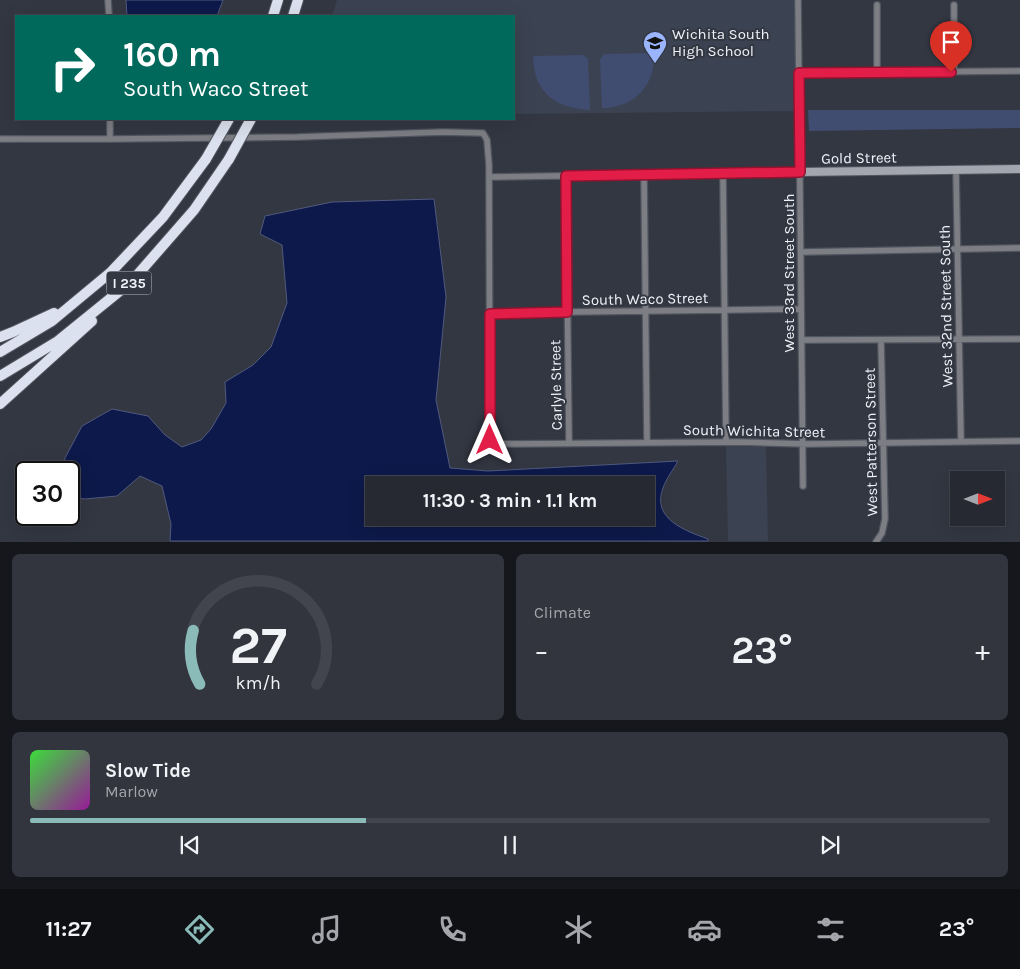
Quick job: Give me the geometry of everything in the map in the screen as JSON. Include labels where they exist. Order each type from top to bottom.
[{"type":"highway","points":[[273,15],[278,0]]},
{"type":"highway","points":[[293,15],[298,0]]},
{"type":"highway","name":"I 235","points":[[0,352],[52,321],[111,272],[140,244],[163,217],[206,159],[228,120]]},
{"type":"highway","name":"I 235","points":[[0,376],[58,341],[132,281],[194,210],[229,159],[250,120]]},
{"type":"highway","points":[[0,404],[94,319],[119,291]]},
{"type":"highway","points":[[0,337],[58,311],[81,297]]},
{"type":"street","points":[[108,0],[109,15]]},
{"type":"street","name":"West 33rd Street South","points":[[798,0],[803,486]]},
{"type":"street","points":[[877,5],[877,73]]},
{"type":"street","points":[[954,5],[954,72]]},
{"type":"street","points":[[799,73],[1020,70]]},
{"type":"street","points":[[110,120],[110,139]]},
{"type":"street","points":[[0,138],[110,139],[297,137],[443,132],[483,133],[488,140],[490,314]]},
{"type":"street","name":"Gold Street","points":[[489,177],[1020,169]]},
{"type":"street","name":"West 32nd Street South","points":[[956,170],[961,442]]},
{"type":"street","points":[[723,174],[726,442]]},
{"type":"street","points":[[644,175],[647,442]]},
{"type":"street","name":"Carlyle Street","points":[[566,176],[569,443]]},
{"type":"street","points":[[801,252],[1020,248]]},
{"type":"street","name":"South Waco Street","points":[[490,314],[801,309]]},
{"type":"street","name":"South Wichita Street","points":[[490,314],[490,440],[494,444],[647,442],[802,444],[1020,441]]},
{"type":"street","points":[[802,340],[1020,338]]},
{"type":"street","name":"West Patterson Street","points":[[876,542],[882,533],[885,521],[881,340]]},
{"type":"shaded area","points":[[126,0],[223,0],[217,15],[127,15]]},
{"type":"shaded area","name":"Wichita South High School","points":[[337,0],[795,0],[796,111],[515,114],[515,15],[332,15]]},
{"type":"shaded area","points":[[654,53],[654,65],[651,75],[641,92],[624,104],[602,108],[600,59],[604,54]]},
{"type":"shaded area","points":[[583,55],[588,59],[590,110],[578,109],[557,102],[543,89],[534,69],[533,56]]},
{"type":"shaded area","points":[[808,110],[1020,110],[1020,128],[809,131]]},
{"type":"shaded area","points":[[434,199],[446,297],[436,400],[450,468],[488,471],[678,461],[663,488],[662,508],[666,516],[681,528],[708,539],[708,541],[170,541],[171,524],[162,486],[140,476],[117,496],[80,498],[80,461],[65,461],[82,426],[112,409],[148,416],[165,435],[182,447],[201,440],[211,429],[226,403],[225,382],[253,365],[271,347],[287,303],[282,245],[260,234],[265,216],[332,202]]},
{"type":"shaded area","points":[[726,446],[766,447],[768,541],[728,541]]},
{"type":"place","name":"Wichita South High School","points":[[655,64]]},
{"type":"route","points":[[490,440],[490,314],[567,312],[566,176],[800,172],[799,73],[951,72]]}]
